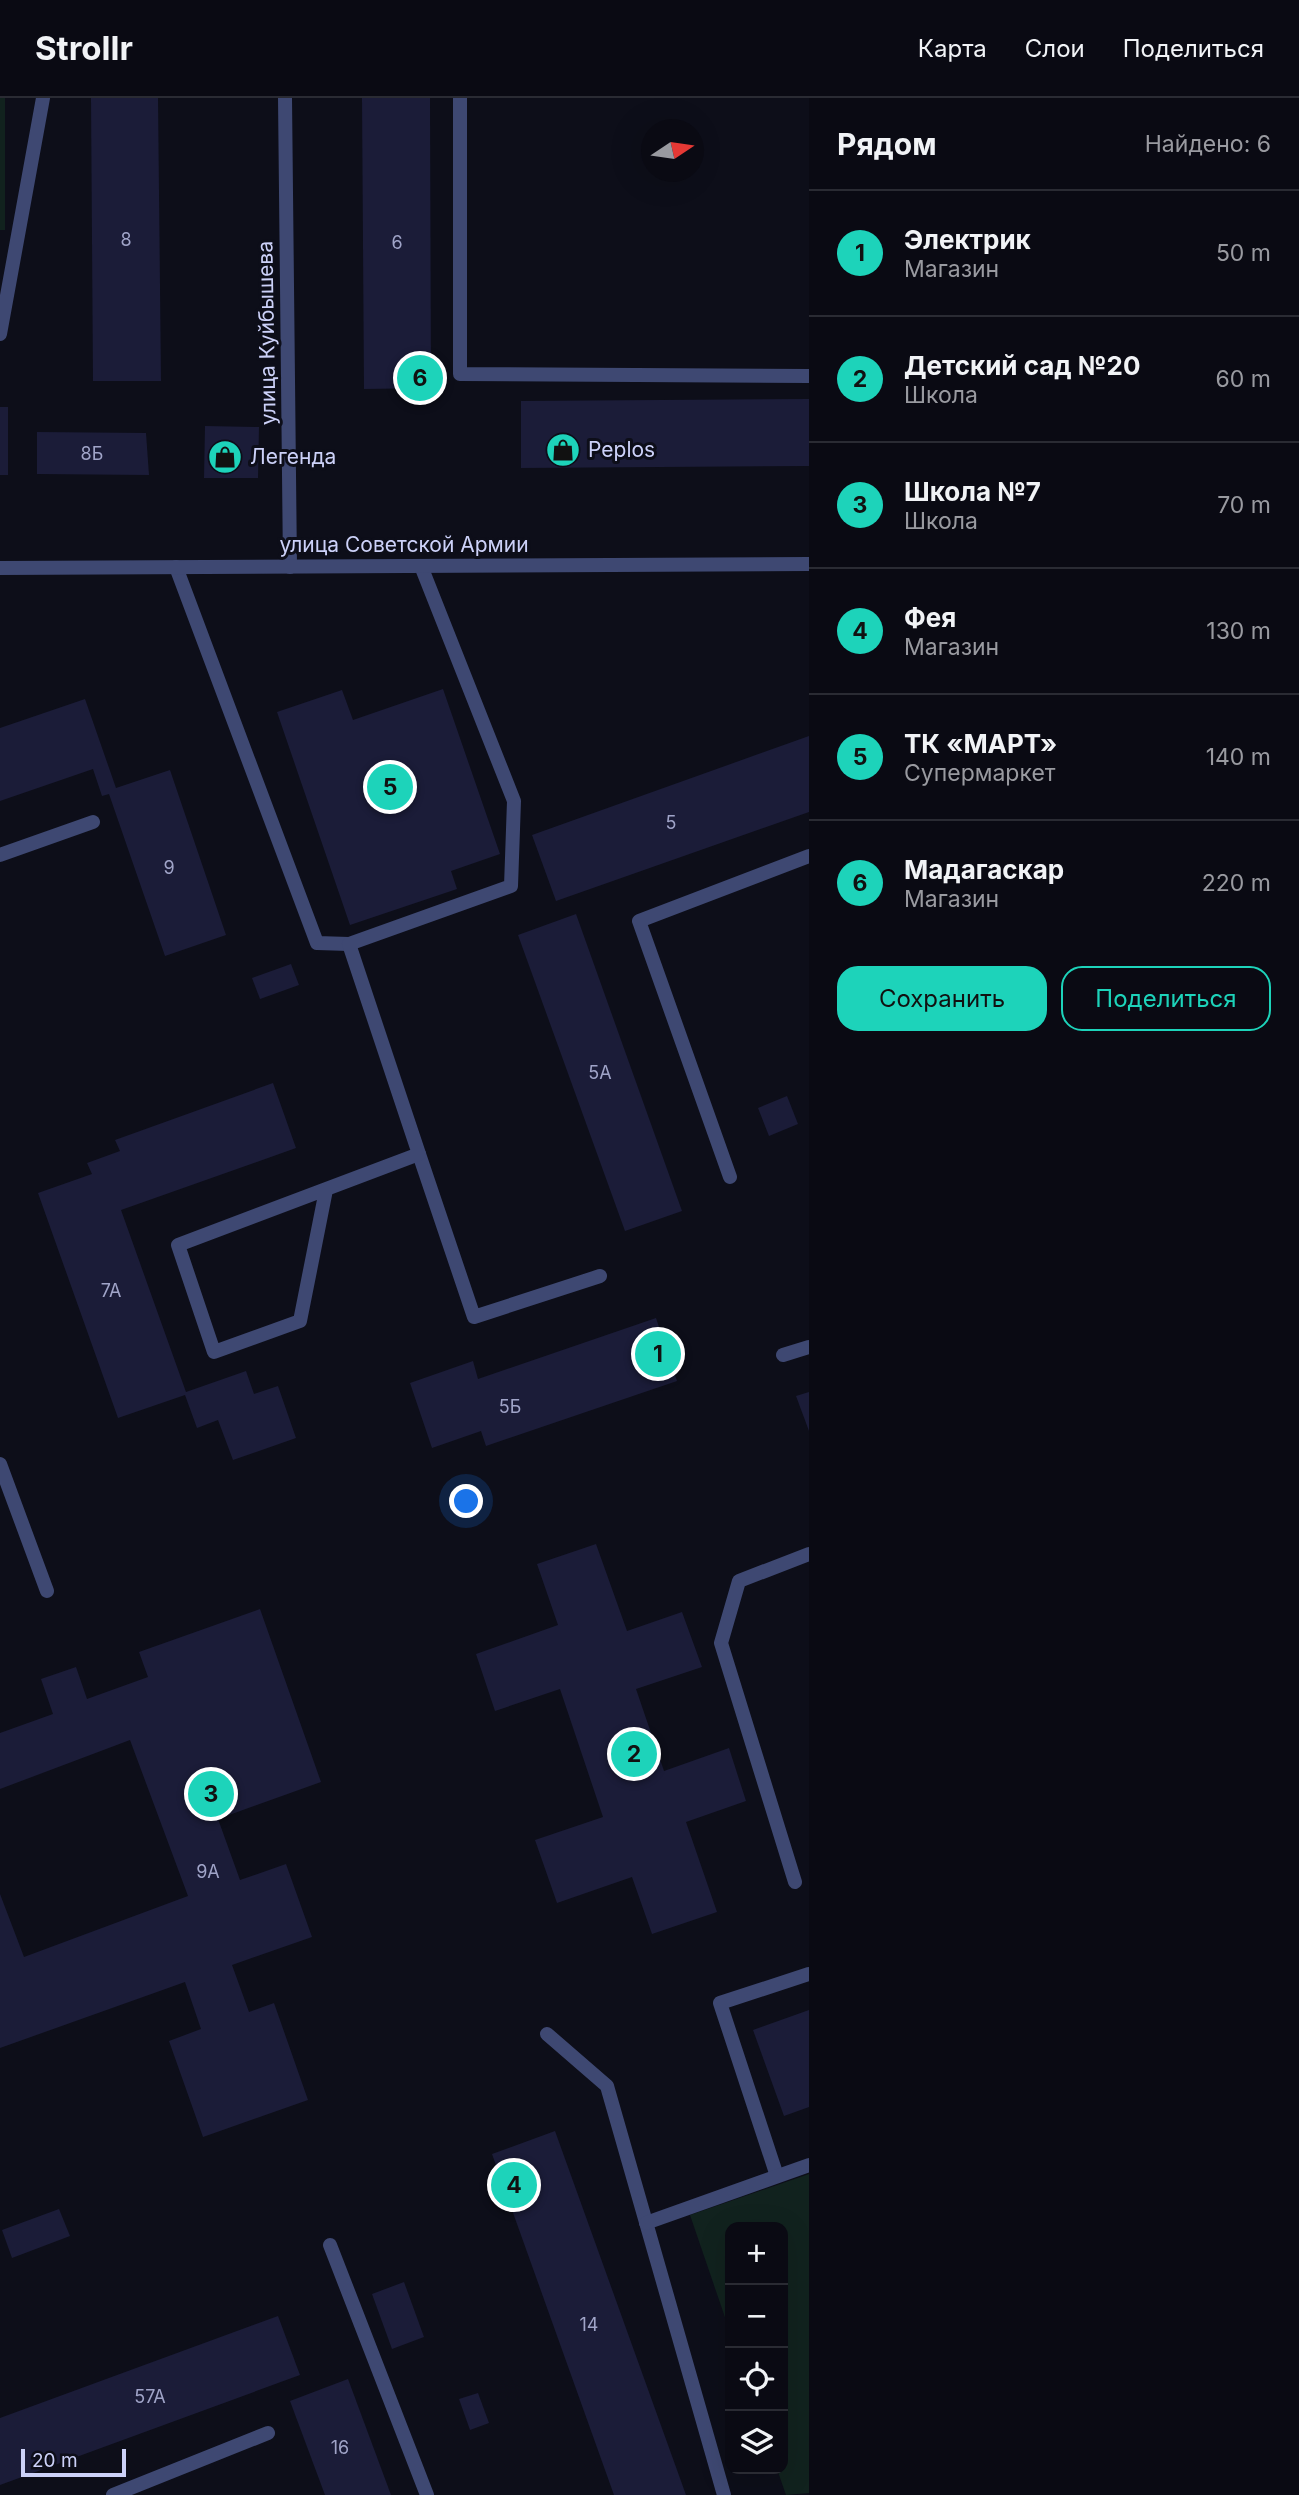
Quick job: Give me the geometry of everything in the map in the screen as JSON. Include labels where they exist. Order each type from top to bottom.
[{"type":"street","points":[[0,334],[43,98]]},
{"type":"street","name":"улица Куйбышева","points":[[285,98],[290,567]]},
{"type":"street","points":[[460,98],[460,374],[809,376]]},
{"type":"street","name":"улица Советской Армии","points":[[0,568],[809,564]]},
{"type":"street","points":[[176,567],[317,943],[349,944],[511,886],[514,801],[421,566]]},
{"type":"street","points":[[0,855],[93,822]]},
{"type":"street","points":[[730,1177],[639,921],[809,856]]},
{"type":"street","points":[[349,944],[474,1317],[600,1276]]},
{"type":"street","points":[[326,1190],[300,1321],[214,1352],[178,1245],[419,1154]]},
{"type":"street","points":[[783,1355],[809,1347]]},
{"type":"street","points":[[0,1464],[47,1591]]},
{"type":"street","points":[[795,1882],[721,1643],[739,1581],[809,1554]]},
{"type":"street","points":[[777,2176],[720,2003],[809,1974]]},
{"type":"street","points":[[547,2034],[607,2086],[724,2495]]},
{"type":"street","points":[[646,2223],[809,2165]]},
{"type":"street","points":[[330,2245],[427,2495]]},
{"type":"street","points":[[113,2495],[268,2432]]},
{"type":"green space","points":[[0,98],[5,98],[5,230],[0,230]]},
{"type":"green space","points":[[809,2174],[809,2493],[786,2495],[779,2474],[788,2474],[788,2222],[725,2222],[725,2317],[690,2215]]},
{"type":"building","points":[[91,98],[158,98],[161,381],[93,381]]},
{"type":"building","points":[[362,98],[430,98],[431,388],[364,389]]},
{"type":"building","points":[[809,399],[809,466],[521,468],[521,401]]},
{"type":"building","points":[[0,407],[8,407],[8,475],[0,475]]},
{"type":"building","points":[[205,426],[259,427],[258,478],[204,478]]},
{"type":"building","points":[[37,432],[146,433],[149,475],[37,474]]},
{"type":"building","points":[[443,689],[500,854],[451,871],[457,889],[350,925],[277,712],[342,690],[353,720]]},
{"type":"building","points":[[85,699],[116,788],[170,770],[226,935],[165,956],[109,794],[102,796],[93,769],[0,801],[0,728]]},
{"type":"building","points":[[809,736],[809,812],[556,901],[532,835]]},
{"type":"building","points":[[576,914],[682,1211],[625,1231],[518,935]]},
{"type":"building","points":[[291,964],[299,985],[260,999],[252,978]]},
{"type":"building","points":[[273,1083],[296,1148],[121,1210],[186,1392],[246,1371],[254,1394],[278,1386],[296,1438],[233,1460],[218,1420],[197,1428],[185,1395],[118,1418],[38,1193],[92,1174],[87,1163],[120,1151],[115,1140]]},
{"type":"building","points":[[787,1096],[798,1124],[769,1136],[758,1108]]},
{"type":"building","points":[[656,1318],[677,1381],[486,1446],[481,1431],[432,1448],[410,1383],[473,1361],[478,1379]]},
{"type":"building","points":[[809,1392],[809,1431],[796,1396]]},
{"type":"building","points":[[596,1544],[627,1631],[682,1612],[702,1667],[636,1689],[664,1771],[729,1748],[746,1801],[686,1822],[717,1912],[652,1934],[632,1877],[557,1903],[535,1840],[603,1817],[560,1689],[495,1711],[476,1654],[558,1625],[537,1564]]},
{"type":"building","points":[[260,1609],[321,1782],[218,1819],[240,1880],[286,1864],[312,1937],[232,1965],[249,2012],[274,2003],[308,2100],[203,2137],[169,2041],[201,2029],[185,1982],[0,2048],[0,1894],[24,1957],[188,1896],[130,1740],[0,1789],[0,1733],[53,1714],[41,1679],[76,1667],[87,1699],[148,1677],[139,1652]]},
{"type":"building","points":[[809,2010],[809,2107],[784,2116],[753,2030]]},
{"type":"building","points":[[555,2131],[686,2495],[614,2495],[492,2154]]},
{"type":"building","points":[[59,2209],[70,2236],[12,2258],[2,2230]]},
{"type":"building","points":[[404,2282],[424,2337],[392,2349],[372,2294]]},
{"type":"building","points":[[278,2316],[300,2375],[0,2485],[0,2418]]},
{"type":"building","points":[[348,2379],[391,2495],[325,2495],[290,2401]]},
{"type":"building","points":[[478,2393],[489,2423],[470,2430],[459,2399]]},
{"type":"place","name":"Мадагаскар","points":[[420,378]]},
{"type":"place","name":"Peplos","points":[[563,450]]},
{"type":"place","name":"Легенда","points":[[225,457]]},
{"type":"place","name":"ТК «МАРТ»","points":[[390,787]]},
{"type":"place","name":"Электрик","points":[[658,1354]]},
{"type":"place","name":"Детский сад №20","points":[[634,1754]]},
{"type":"place","name":"Школа №7","points":[[211,1794]]},
{"type":"place","name":"Фея","points":[[514,2185]]}]
